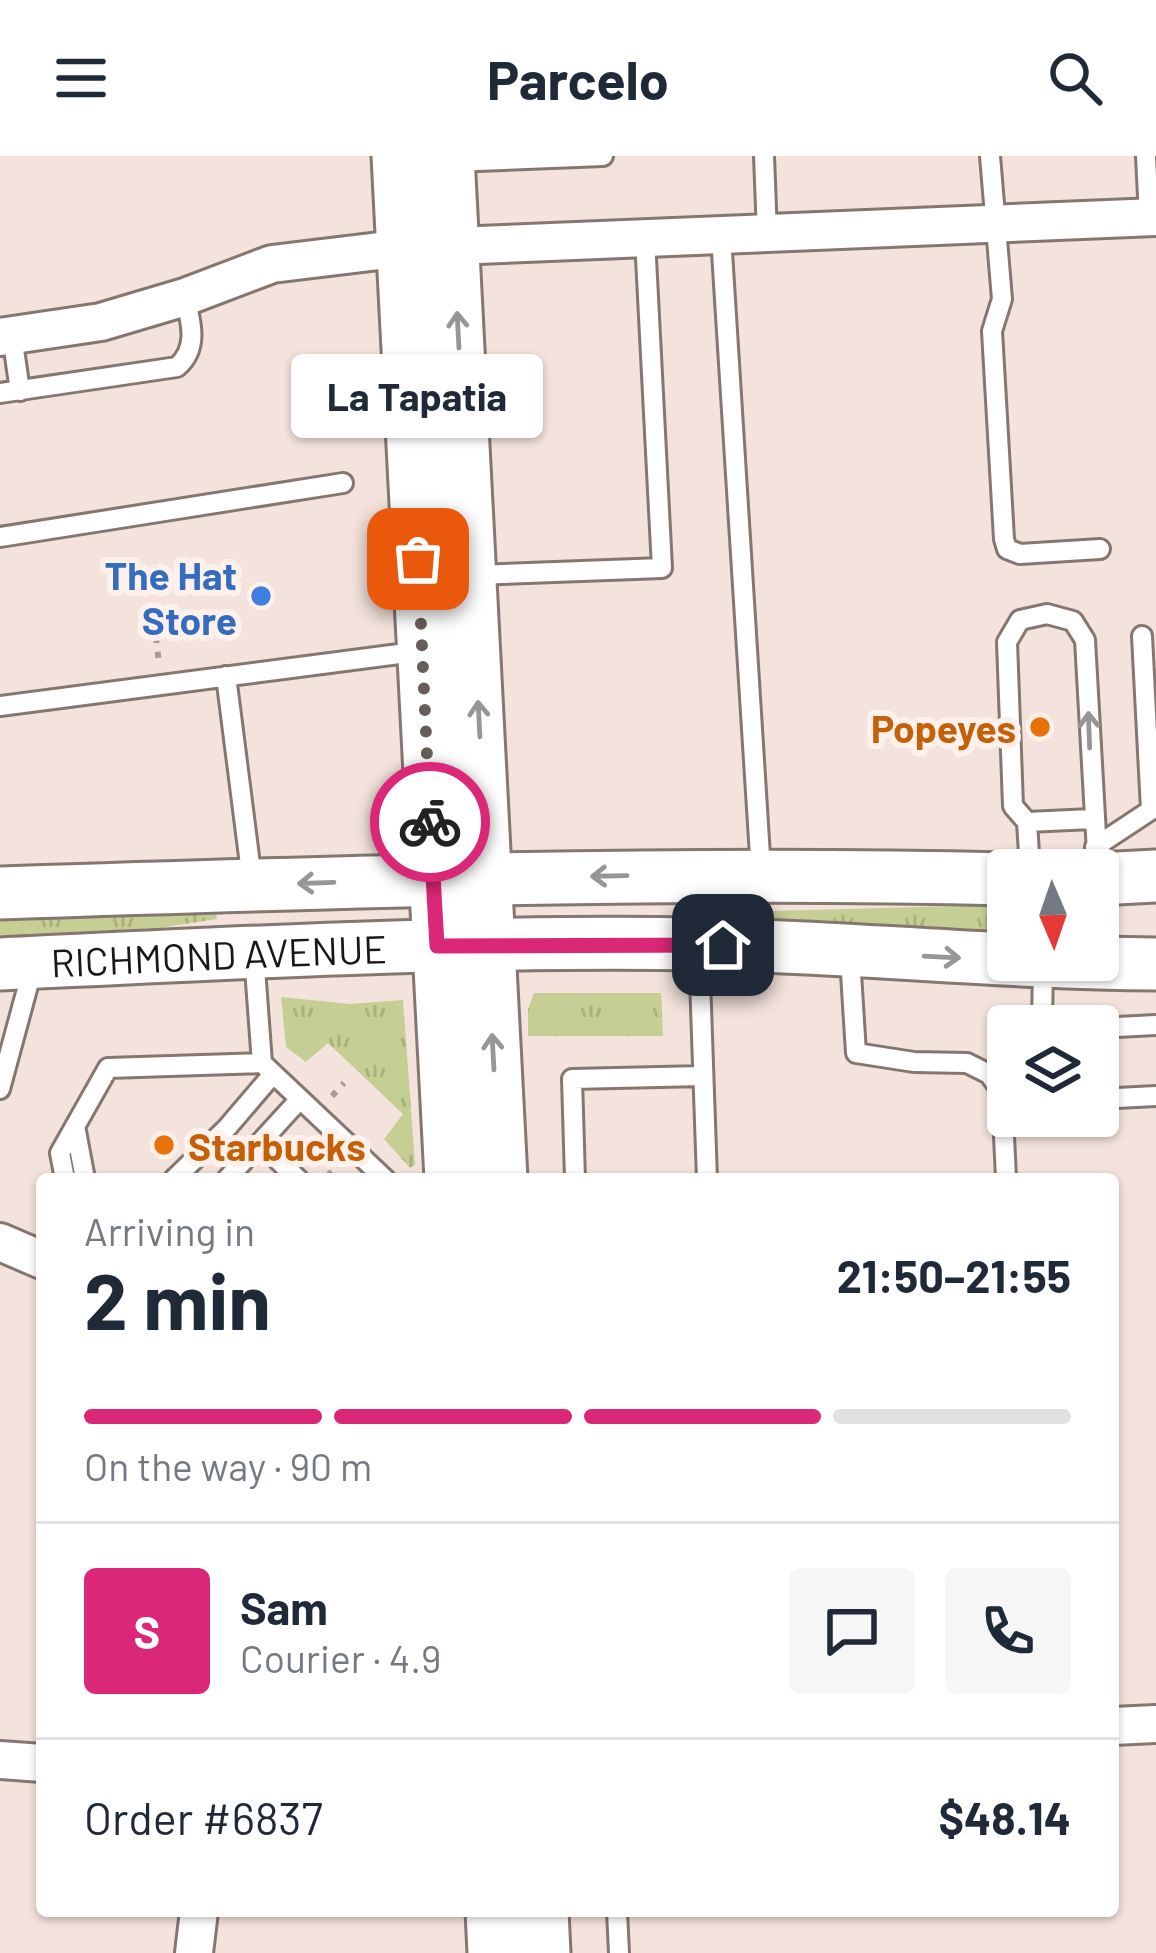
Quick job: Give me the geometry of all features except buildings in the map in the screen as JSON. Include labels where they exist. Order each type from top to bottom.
[{"type":"main road","points":[[398,156],[428,247],[471,575],[501,1173]]},
{"type":"main road","points":[[439,158],[428,247],[422,651],[451,1173]]},
{"type":"main road","points":[[422,651],[475,649]]},
{"type":"main road","points":[[1119,872],[1156,876]]},
{"type":"main road","name":"RICHMOND AVENUE","points":[[0,893],[487,878],[761,874],[987,879]]},
{"type":"main road","name":"RICHMOND AVENUE","points":[[17,963],[437,946],[699,944],[987,959]]},
{"type":"main road","name":"RICHMOND AVENUE","points":[[1119,963],[1156,964]]},
{"type":"main road","points":[[492,1917],[494,1953]]},
{"type":"main road","points":[[542,1917],[544,1953]]},
{"type":"street","points":[[6,336],[101,322],[185,297],[272,263],[428,247],[1152,217]]},
{"type":"street","points":[[0,1242],[36,1257]]},
{"type":"street","points":[[1119,1726],[1156,1724]]},
{"type":"street","points":[[0,1760],[36,1763]]},
{"type":"street","points":[[194,1953],[198,1917]]},
{"type":"lane","points":[[439,158],[603,156]]},
{"type":"lane","points":[[764,156],[767,234]]},
{"type":"lane","points":[[990,156],[1002,299],[992,331],[1007,550],[1020,554],[1100,549]]},
{"type":"lane","points":[[1146,156],[1152,217]]},
{"type":"lane","points":[[721,236],[761,874]]},
{"type":"lane","points":[[471,575],[662,568],[645,239]]},
{"type":"lane","points":[[6,336],[10,392],[178,367],[193,346],[185,297]]},
{"type":"lane","points":[[0,537],[344,483]]},
{"type":"lane","points":[[1029,849],[1028,822],[1013,806],[1007,643],[1020,620],[1047,614],[1073,621],[1085,640],[1096,849]]},
{"type":"lane","points":[[1116,849],[1151,810],[1142,636]]},
{"type":"lane","points":[[0,706],[422,651]]},
{"type":"lane","points":[[226,676],[252,884]]},
{"type":"lane","points":[[1028,822],[1092,819]]},
{"type":"lane","points":[[699,944],[707,1173]]},
{"type":"lane","points":[[180,1173],[226,1130],[267,1069],[253,952]]},
{"type":"lane","points":[[850,952],[856,1053],[914,1062],[967,1063],[989,1074],[1003,1092],[1006,1173]]},
{"type":"lane","points":[[0,1089],[17,963]]},
{"type":"lane","points":[[1119,1027],[1156,1025]]},
{"type":"lane","points":[[64,1173],[60,1153],[108,1068],[267,1069],[379,1173]]},
{"type":"lane","points":[[575,1173],[572,1079],[703,1076]]},
{"type":"lane","points":[[1119,1098],[1156,1096]]},
{"type":"lane","points":[[232,1173],[300,1099]]},
{"type":"lane","points":[[75,1126],[84,1173]]},
{"type":"lane","points":[[260,1143],[292,1173]]},
{"type":"lane","points":[[617,1917],[619,1953]]},
{"type":"path","points":[[156,638],[159,665]]},
{"type":"green space","points":[[987,905],[987,934],[702,927],[701,913]]},
{"type":"green space","points":[[215,906],[217,919],[45,946],[0,945],[0,916]]},
{"type":"green space","points":[[534,993],[661,993],[663,1036],[528,1036],[528,1009]]},
{"type":"green space","points":[[281,997],[350,1004],[403,1000],[415,1165],[410,1168],[384,1139],[403,1114],[328,1043],[306,1062],[286,1047]]},
{"type":"way so far","points":[[418,559],[430,822]]},
{"type":"place","name":"La Tapatia","points":[[418,559]]},
{"type":"place","name":"The Hat Store","points":[[261,596]]},
{"type":"place","name":"Popeyes","points":[[1040,727]]},
{"type":"place","name":"Starbucks","points":[[164,1145]]},
{"type":"route","points":[[430,822],[437,946],[723,945]]}]
